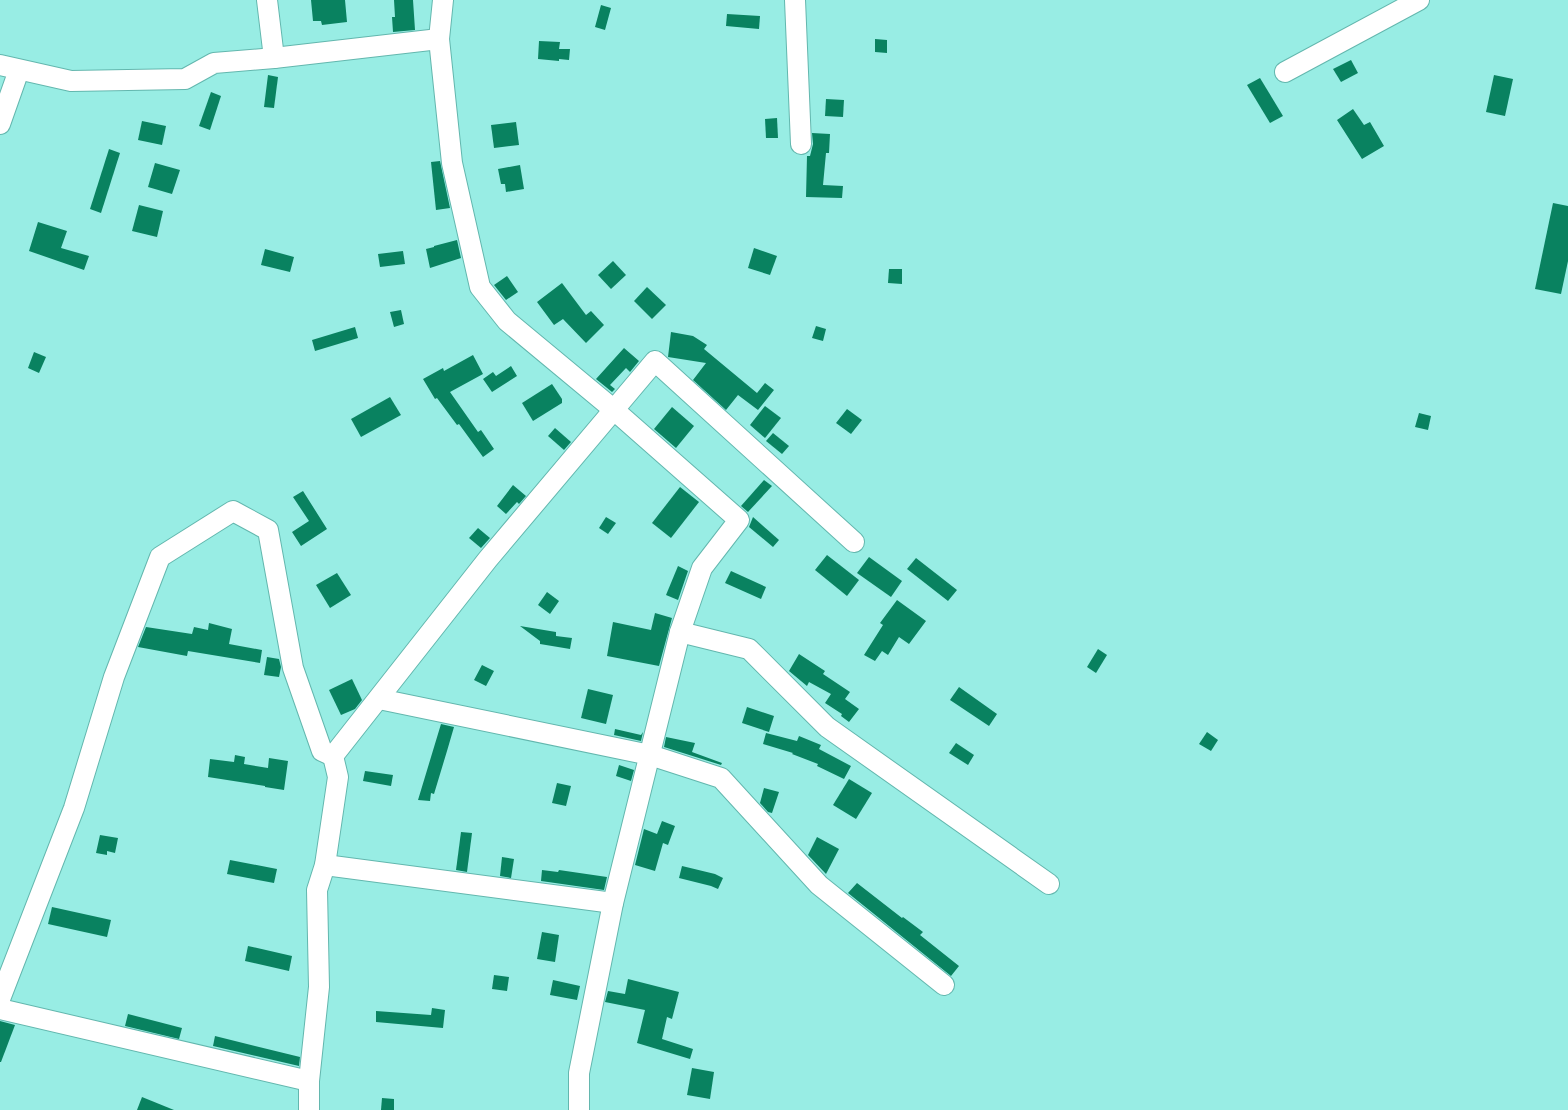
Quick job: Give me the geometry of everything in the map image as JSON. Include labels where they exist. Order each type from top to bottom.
[{"type":"street","points":[[267,0],[274,58]]},
{"type":"street","points":[[443,0],[439,39],[452,163],[480,287],[507,321],[614,409],[739,520],[702,568],[680,632],[613,903],[579,1073],[579,1110]]},
{"type":"street","points":[[795,0],[800,144]]},
{"type":"street","points":[[1285,72],[1419,0]]},
{"type":"street","points":[[0,124],[10,67],[71,81],[186,79],[214,63],[439,39]]},
{"type":"street","points":[[333,756],[488,560],[655,361],[854,542]]},
{"type":"street","points":[[0,999],[74,808],[114,678],[160,557],[232,511],[268,530],[293,668],[322,751],[333,756]]},
{"type":"street","points":[[680,632],[749,649],[827,727],[1049,884]]},
{"type":"street","points":[[379,699],[650,755],[722,778],[819,885],[944,985]]},
{"type":"street","points":[[309,1110],[319,987],[317,890],[324,865],[338,777],[333,756]]},
{"type":"street","points":[[324,865],[613,903]]},
{"type":"street","points":[[0,1009],[310,1081]]},
{"type":"building","points":[[311,0],[345,0],[347,22],[322,25],[321,21],[313,21]]},
{"type":"building","points":[[394,0],[413,0],[415,30],[393,32],[392,17],[395,17]]},
{"type":"building","points":[[601,5],[611,8],[605,30],[595,27]]},
{"type":"building","points":[[727,14],[760,16],[759,29],[726,26]]},
{"type":"building","points":[[875,39],[887,40],[887,53],[875,52]]},
{"type":"building","points":[[539,41],[560,42],[559,49],[570,49],[569,60],[538,59]]},
{"type":"building","points":[[1351,60],[1358,73],[1341,82],[1333,69]]},
{"type":"building","points":[[268,75],[278,77],[274,108],[264,107]]},
{"type":"building","points":[[1494,75],[1513,79],[1505,116],[1486,112]]},
{"type":"building","points":[[1260,78],[1283,116],[1270,123],[1247,85]]},
{"type":"building","points":[[211,92],[221,96],[210,130],[199,126]]},
{"type":"building","points":[[826,99],[844,100],[843,117],[825,116]]},
{"type":"building","points":[[1353,109],[1364,125],[1370,122],[1384,146],[1362,159],[1337,120]]},
{"type":"building","points":[[777,118],[778,138],[766,138],[765,119]]},
{"type":"building","points":[[142,121],[166,126],[162,145],[138,140]]},
{"type":"building","points":[[516,122],[519,145],[494,148],[491,125]]},
{"type":"building","points":[[812,133],[830,134],[829,153],[826,153],[823,185],[843,186],[842,198],[806,197],[807,156],[810,156],[813,144]]},
{"type":"building","points":[[109,149],[120,153],[101,213],[90,209]]},
{"type":"building","points":[[440,161],[450,208],[436,210],[431,162]]},
{"type":"building","points":[[155,163],[180,170],[172,194],[148,187]]},
{"type":"building","points":[[520,165],[524,189],[506,192],[505,184],[501,184],[498,169]]},
{"type":"building","points":[[1553,203],[1568,206],[1568,261],[1561,294],[1535,289]]},
{"type":"building","points":[[139,205],[163,211],[157,237],[132,231]]},
{"type":"building","points":[[38,222],[67,231],[61,248],[89,256],[84,270],[29,251]]},
{"type":"building","points":[[457,240],[461,258],[430,268],[426,249]]},
{"type":"building","points":[[754,248],[777,256],[770,275],[748,268]]},
{"type":"building","points":[[265,249],[294,257],[290,272],[261,265]]},
{"type":"building","points":[[403,251],[405,264],[380,267],[378,254]]},
{"type":"building","points":[[613,261],[626,275],[611,289],[598,275]]},
{"type":"building","points":[[889,269],[902,269],[902,284],[888,283]]},
{"type":"building","points":[[507,276],[518,292],[506,300],[494,285]]},
{"type":"building","points":[[562,283],[586,315],[591,311],[604,325],[586,343],[563,319],[554,325],[537,302]]},
{"type":"building","points":[[647,287],[666,305],[652,319],[634,301]]},
{"type":"building","points":[[401,310],[404,324],[394,327],[390,312]]},
{"type":"building","points":[[816,326],[826,329],[823,341],[812,338]]},
{"type":"building","points":[[355,327],[358,338],[315,351],[312,340]]},
{"type":"building","points":[[671,332],[693,336],[707,345],[704,349],[757,393],[765,383],[774,390],[758,410],[738,395],[726,410],[693,380],[706,363],[668,357]]},
{"type":"building","points":[[624,348],[639,361],[630,372],[626,368],[610,385],[615,389],[612,392],[596,379]]},
{"type":"building","points":[[34,352],[46,357],[39,373],[28,368]]},
{"type":"building","points":[[473,355],[483,374],[450,392],[478,432],[481,430],[494,449],[483,457],[459,424],[457,425],[437,398],[435,399],[423,379],[443,368],[444,371]]},
{"type":"building","points":[[511,366],[517,376],[492,392],[483,379],[493,372],[496,376]]},
{"type":"building","points":[[552,384],[562,399],[562,403],[533,421],[522,403]]},
{"type":"building","points":[[390,397],[401,415],[361,437],[351,419]]},
{"type":"building","points":[[765,406],[781,418],[765,438],[750,425]]},
{"type":"building","points":[[672,407],[694,426],[676,448],[654,429]]},
{"type":"building","points":[[847,409],[862,420],[851,434],[836,423]]},
{"type":"building","points":[[1419,413],[1431,416],[1428,430],[1415,427]]},
{"type":"building","points":[[555,428],[571,442],[564,450],[548,436]]},
{"type":"building","points":[[773,433],[789,446],[782,454],[766,441]]},
{"type":"building","points":[[764,480],[772,486],[748,512],[741,506]]},
{"type":"building","points":[[513,485],[526,496],[519,504],[517,502],[506,514],[497,506]]},
{"type":"building","points":[[680,487],[699,502],[671,538],[652,523]]},
{"type":"building","points":[[303,491],[327,529],[301,546],[292,532],[309,521],[293,497]]},
{"type":"building","points":[[606,517],[616,523],[608,534],[599,528]]},
{"type":"building","points":[[753,517],[779,540],[773,547],[749,527]]},
{"type":"building","points":[[478,528],[490,538],[481,548],[469,538]]},
{"type":"building","points":[[827,555],[859,580],[847,596],[815,570]]},
{"type":"building","points":[[869,557],[902,581],[891,597],[857,573]]},
{"type":"building","points":[[916,558],[957,590],[948,601],[907,569]]},
{"type":"building","points":[[678,566],[688,571],[678,600],[666,595]]},
{"type":"building","points":[[731,571],[766,587],[761,599],[725,583]]},
{"type":"building","points":[[337,573],[351,595],[330,608],[316,585]]},
{"type":"building","points":[[547,592],[559,601],[550,614],[538,605]]},
{"type":"building","points":[[897,600],[926,621],[909,644],[899,637],[888,655],[882,651],[875,661],[864,655],[883,625],[880,623]]},
{"type":"building","points":[[655,613],[672,618],[659,666],[607,656],[613,622],[651,630]]},
{"type":"building","points":[[209,623],[232,629],[229,644],[262,650],[260,663],[188,651],[187,656],[138,647],[146,627],[192,634],[194,627],[208,630]]},
{"type":"building","points":[[520,626],[556,632],[556,636],[572,638],[570,649],[540,644],[540,641]]},
{"type":"building","points":[[1098,649],[1107,655],[1096,673],[1087,667]]},
{"type":"building","points":[[799,654],[825,671],[823,674],[850,692],[845,699],[859,709],[849,722],[841,716],[842,714],[825,703],[831,694],[809,682],[807,686],[789,671]]},
{"type":"building","points":[[267,657],[279,659],[281,667],[279,677],[264,675]]},
{"type":"building","points":[[482,665],[494,671],[486,686],[474,680]]},
{"type":"building","points":[[352,679],[362,700],[355,709],[341,715],[329,690]]},
{"type":"building","points":[[959,687],[997,714],[989,726],[950,700]]},
{"type":"building","points":[[588,689],[613,695],[606,724],[581,718]]},
{"type":"building","points":[[747,707],[774,716],[769,732],[742,723]]},
{"type":"building","points":[[441,724],[454,727],[434,794],[431,793],[430,801],[418,800]]},
{"type":"building","points":[[615,729],[641,735],[643,732],[641,741],[614,735]]},
{"type":"building","points":[[1207,732],[1218,740],[1211,751],[1199,744]]},
{"type":"building","points":[[766,733],[797,741],[799,736],[821,745],[819,749],[851,766],[844,779],[817,766],[818,764],[793,753],[763,744]]},
{"type":"building","points":[[666,737],[695,743],[692,752],[722,763],[721,765],[664,747]]},
{"type":"building","points":[[956,743],[974,755],[968,765],[949,753]]},
{"type":"building","points":[[235,755],[245,757],[244,764],[268,768],[269,758],[288,761],[284,790],[208,777],[210,759],[234,762]]},
{"type":"building","points":[[619,765],[634,770],[631,781],[616,776]]},
{"type":"building","points":[[365,771],[393,775],[391,786],[363,781]]},
{"type":"building","points":[[849,779],[872,793],[856,819],[833,805]]},
{"type":"building","points":[[557,783],[571,786],[566,806],[552,803]]},
{"type":"building","points":[[764,788],[779,792],[772,813],[768,812],[760,803]]},
{"type":"building","points":[[662,821],[675,826],[668,845],[663,843],[655,871],[635,865],[644,829],[657,834]]},
{"type":"building","points":[[461,832],[472,833],[467,872],[456,870]]},
{"type":"building","points":[[100,835],[118,838],[115,853],[107,851],[107,855],[96,853]]},
{"type":"building","points":[[817,837],[839,849],[826,874],[808,855]]},
{"type":"building","points":[[502,857],[514,859],[511,878],[500,876]]},
{"type":"building","points":[[230,860],[277,869],[274,883],[227,874]]},
{"type":"building","points":[[682,866],[715,874],[723,878],[718,889],[679,878]]},
{"type":"building","points":[[542,870],[558,872],[559,870],[607,877],[604,890],[541,881]]},
{"type":"building","points":[[857,883],[923,932],[920,935],[959,966],[951,976],[848,893]]},
{"type":"building","points":[[52,907],[111,920],[107,937],[48,924]]},
{"type":"building","points":[[542,932],[559,935],[555,962],[537,959]]},
{"type":"building","points":[[248,946],[292,956],[289,971],[245,961]]},
{"type":"building","points":[[494,975],[509,977],[507,991],[492,989]]},
{"type":"building","points":[[628,979],[679,992],[672,1019],[667,1017],[662,1039],[693,1049],[690,1059],[637,1043],[645,1010],[605,1002],[608,991],[625,994]]},
{"type":"building","points":[[553,980],[580,986],[577,1000],[550,995]]},
{"type":"building","points":[[432,1008],[445,1010],[443,1028],[376,1022],[376,1011],[431,1015]]},
{"type":"building","points":[[128,1014],[182,1028],[179,1039],[125,1026]]},
{"type":"building","points":[[0,1021],[15,1025],[1,1062],[0,1062]]},
{"type":"building","points":[[215,1036],[300,1057],[299,1066],[213,1046]]},
{"type":"building","points":[[692,1068],[714,1072],[710,1099],[687,1095]]},
{"type":"building","points":[[142,1097],[174,1110],[137,1110]]},
{"type":"building","points":[[382,1098],[394,1099],[394,1110],[381,1110]]}]
